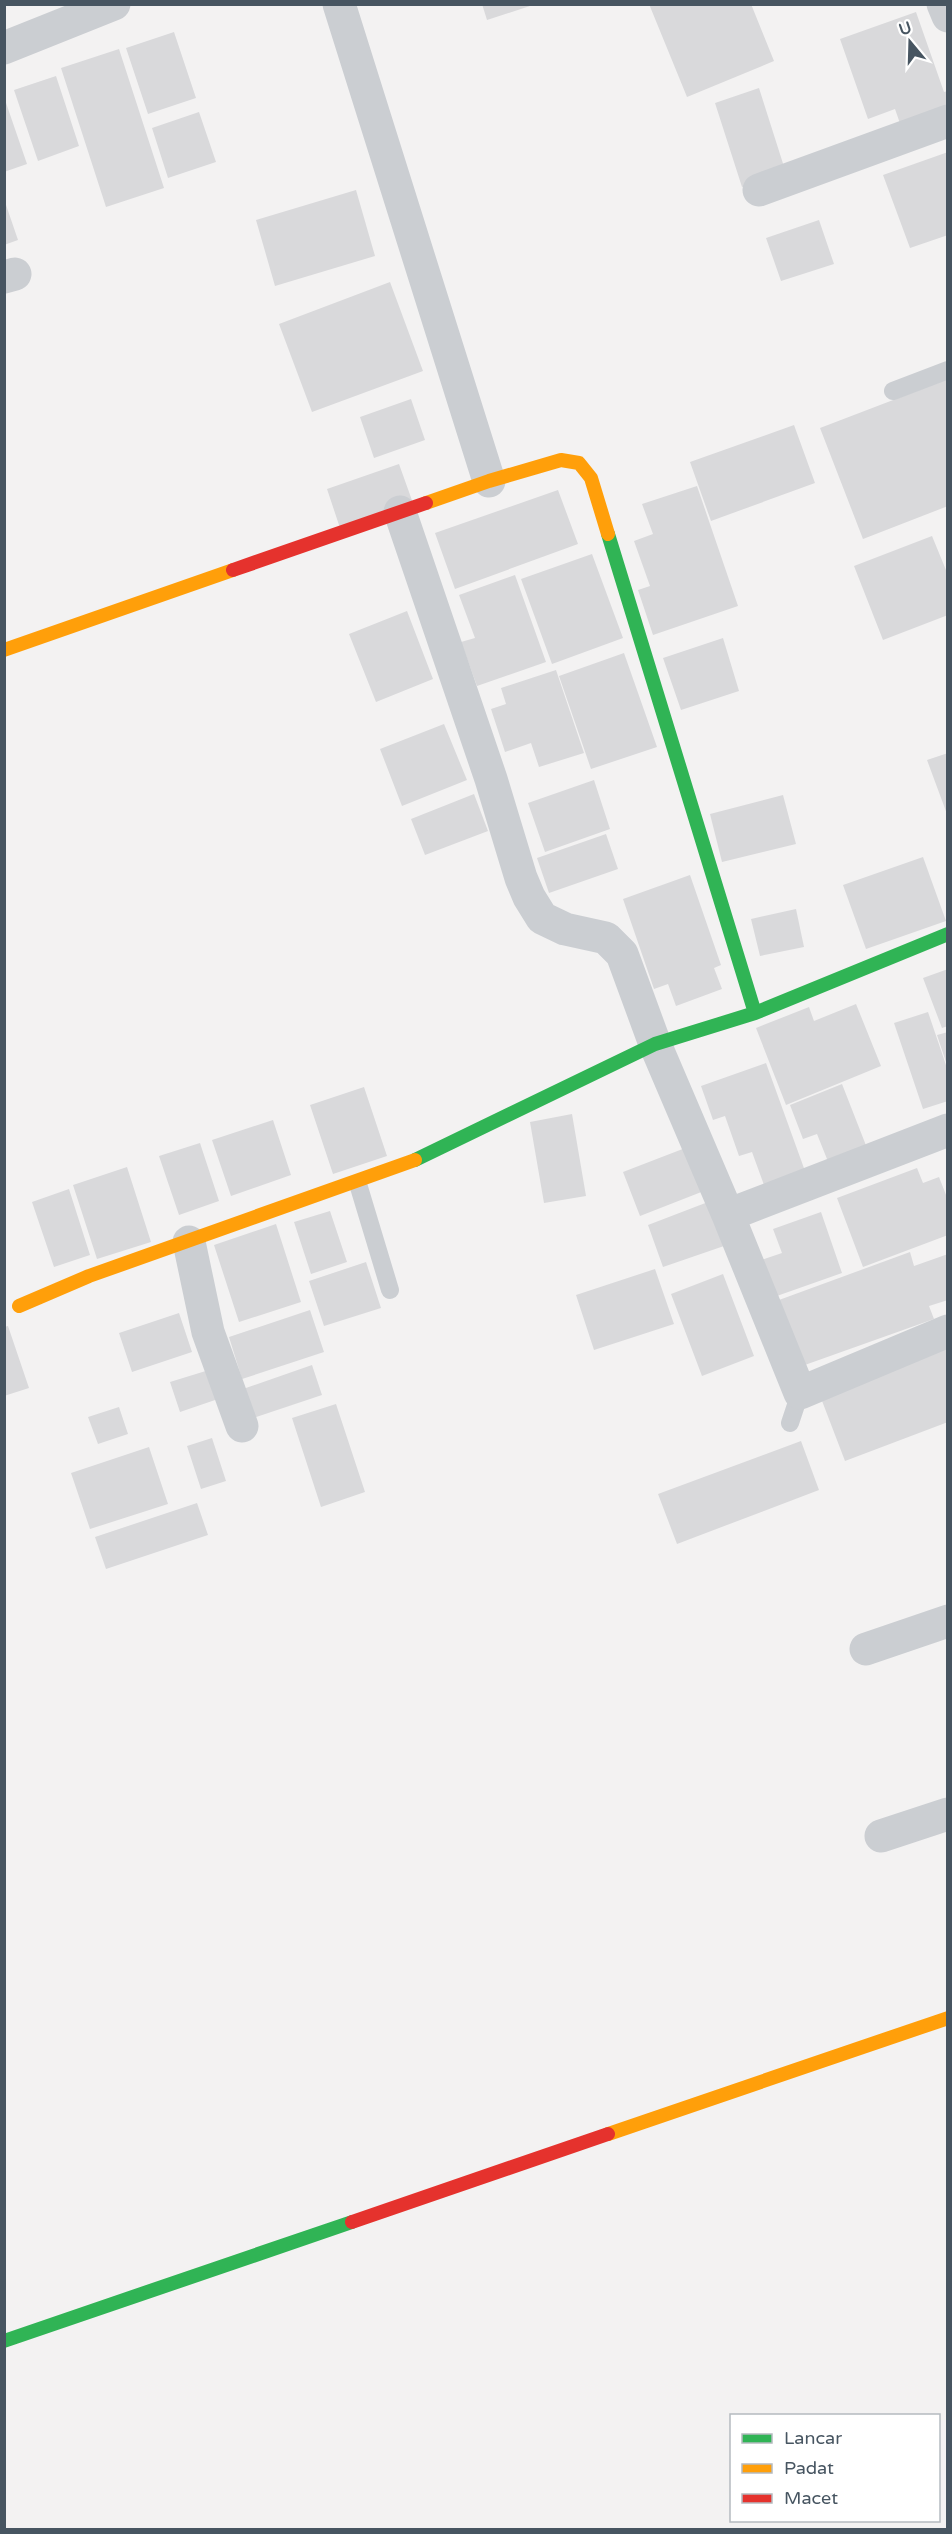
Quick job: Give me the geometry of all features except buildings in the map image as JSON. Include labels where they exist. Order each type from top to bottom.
[{"type":"street","points":[[4,48],[114,4]]},
{"type":"street","points":[[339,4],[489,481]]},
{"type":"street","points":[[943,4],[948,16]]},
{"type":"street","points":[[759,190],[948,121]]},
{"type":"street","points":[[4,650],[489,481],[561,460],[579,463],[591,478],[755,1013]]},
{"type":"street","points":[[400,512],[529,897],[542,918],[565,929],[606,938],[622,954],[655,1044],[728,1215],[795,1408],[948,1331]]},
{"type":"street","points":[[20,1306],[89,1276],[358,1184],[408,1164],[655,1044],[755,1013],[948,934]]},
{"type":"street","points":[[728,1215],[948,1130]]},
{"type":"street","points":[[189,1242],[208,1332],[242,1426]]},
{"type":"street","points":[[866,1649],[948,1621]]},
{"type":"street","points":[[881,1836],[948,1814]]},
{"type":"street","points":[[4,2341],[948,2018]]},
{"type":"lane","points":[[893,391],[948,370]]},
{"type":"lane","points":[[358,1184],[390,1290]]},
{"type":"traffic: fast","points":[[608,534],[755,1013]]},
{"type":"traffic: fast","points":[[415,1160],[655,1044],[755,1013],[948,934]]},
{"type":"traffic: fast","points":[[4,2341],[352,2222]]},
{"type":"traffic: slow","points":[[426,503],[489,481],[561,460],[579,463],[591,478],[608,534]]},
{"type":"traffic: slow","points":[[4,650],[233,570]]},
{"type":"traffic: slow","points":[[19,1306],[89,1276],[415,1160]]},
{"type":"traffic: slow","points":[[608,2134],[948,2018]]},
{"type":"traffic: jam","points":[[233,570],[426,503]]},
{"type":"traffic: jam","points":[[352,2222],[608,2134]]}]
